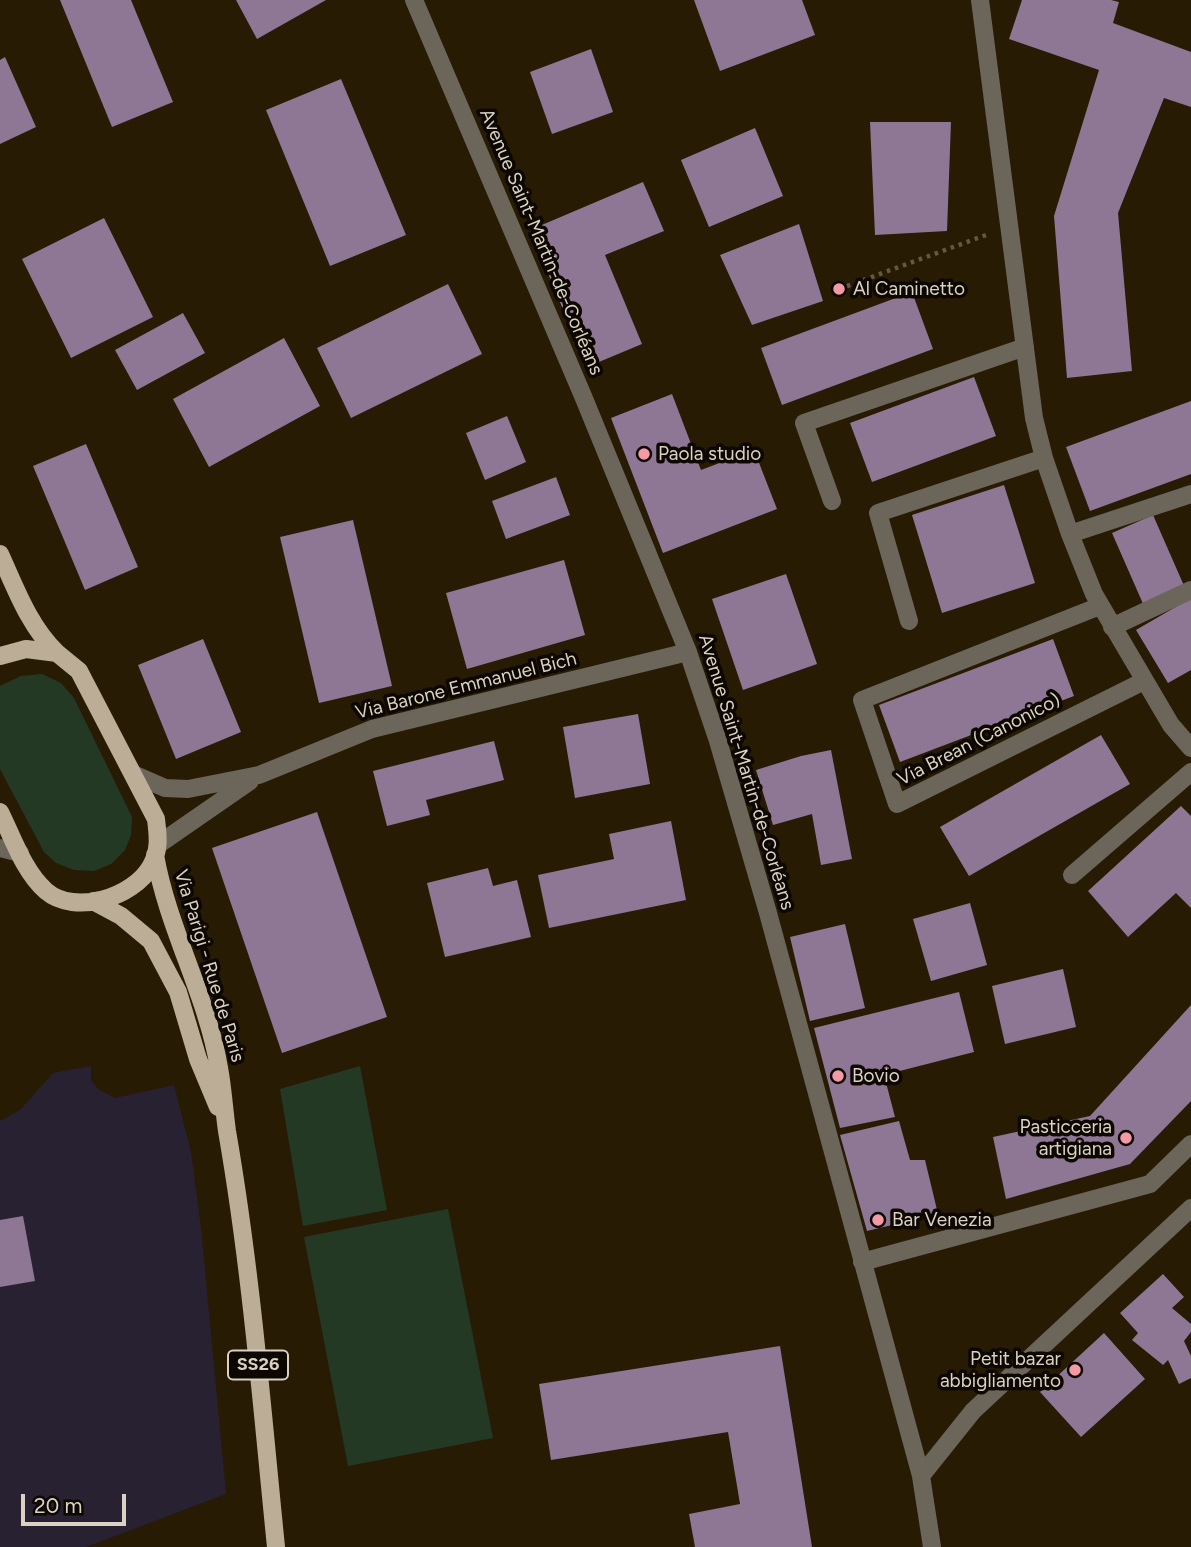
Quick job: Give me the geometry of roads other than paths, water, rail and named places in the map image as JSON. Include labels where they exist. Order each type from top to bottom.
[{"type":"main road","name":"Via Parigi - Rue de Paris","points":[[0,554],[29,616],[44,641],[79,671],[156,819],[161,891],[201,1002],[219,1066],[251,1292],[276,1547]]},
{"type":"main road","points":[[0,656],[26,649],[57,653]]},
{"type":"main road","name":"Via Parigi - Rue de Paris","points":[[0,812],[31,874],[48,893],[61,900],[105,900],[125,891],[150,868],[157,850]]},
{"type":"main road","name":"Via Parigi - Rue de Paris","points":[[93,901],[121,916],[151,941],[178,992],[198,1059],[227,1130]]},
{"type":"street","name":"Avenue Saint-Martin-de-Corléans","points":[[414,0],[589,409],[688,652],[718,741],[768,913],[921,1476],[932,1547]]},
{"type":"street","points":[[981,0],[1034,418],[1044,458],[1070,534],[1100,606],[1171,725],[1191,748]]},
{"type":"street","points":[[831,501],[804,423],[1026,347]]},
{"type":"street","points":[[909,621],[878,513],[1044,458]]},
{"type":"street","points":[[1070,534],[1191,494]]},
{"type":"street","points":[[1112,627],[1191,590]]},
{"type":"street","name":"Via Brean (Canonico)","points":[[1100,606],[862,700],[897,804],[1144,681]]},
{"type":"street","name":"Via Barone Emmanuel Bich","points":[[133,774],[164,788],[188,789],[259,775],[372,729],[688,652]]},
{"type":"street","points":[[1072,876],[1191,772]]},
{"type":"street","name":"Via Barone Emmanuel Bich","points":[[157,850],[259,775]]},
{"type":"street","points":[[0,848],[20,853]]},
{"type":"street","points":[[862,1262],[1150,1184],[1191,1144]]},
{"type":"street","points":[[921,1476],[973,1411],[1191,1208]]},
{"type":"place","name":"Al Caminetto","points":[[839,289]]},
{"type":"place","name":"Paola studio","points":[[644,454]]},
{"type":"place","name":"Bovio","points":[[838,1076]]},
{"type":"place","name":"Pasticceria artigiana","points":[[1126,1138]]},
{"type":"place","name":"Bar Venezia","points":[[878,1220]]},
{"type":"place","name":"Petit bazar abbigliamento","points":[[1075,1370]]}]
